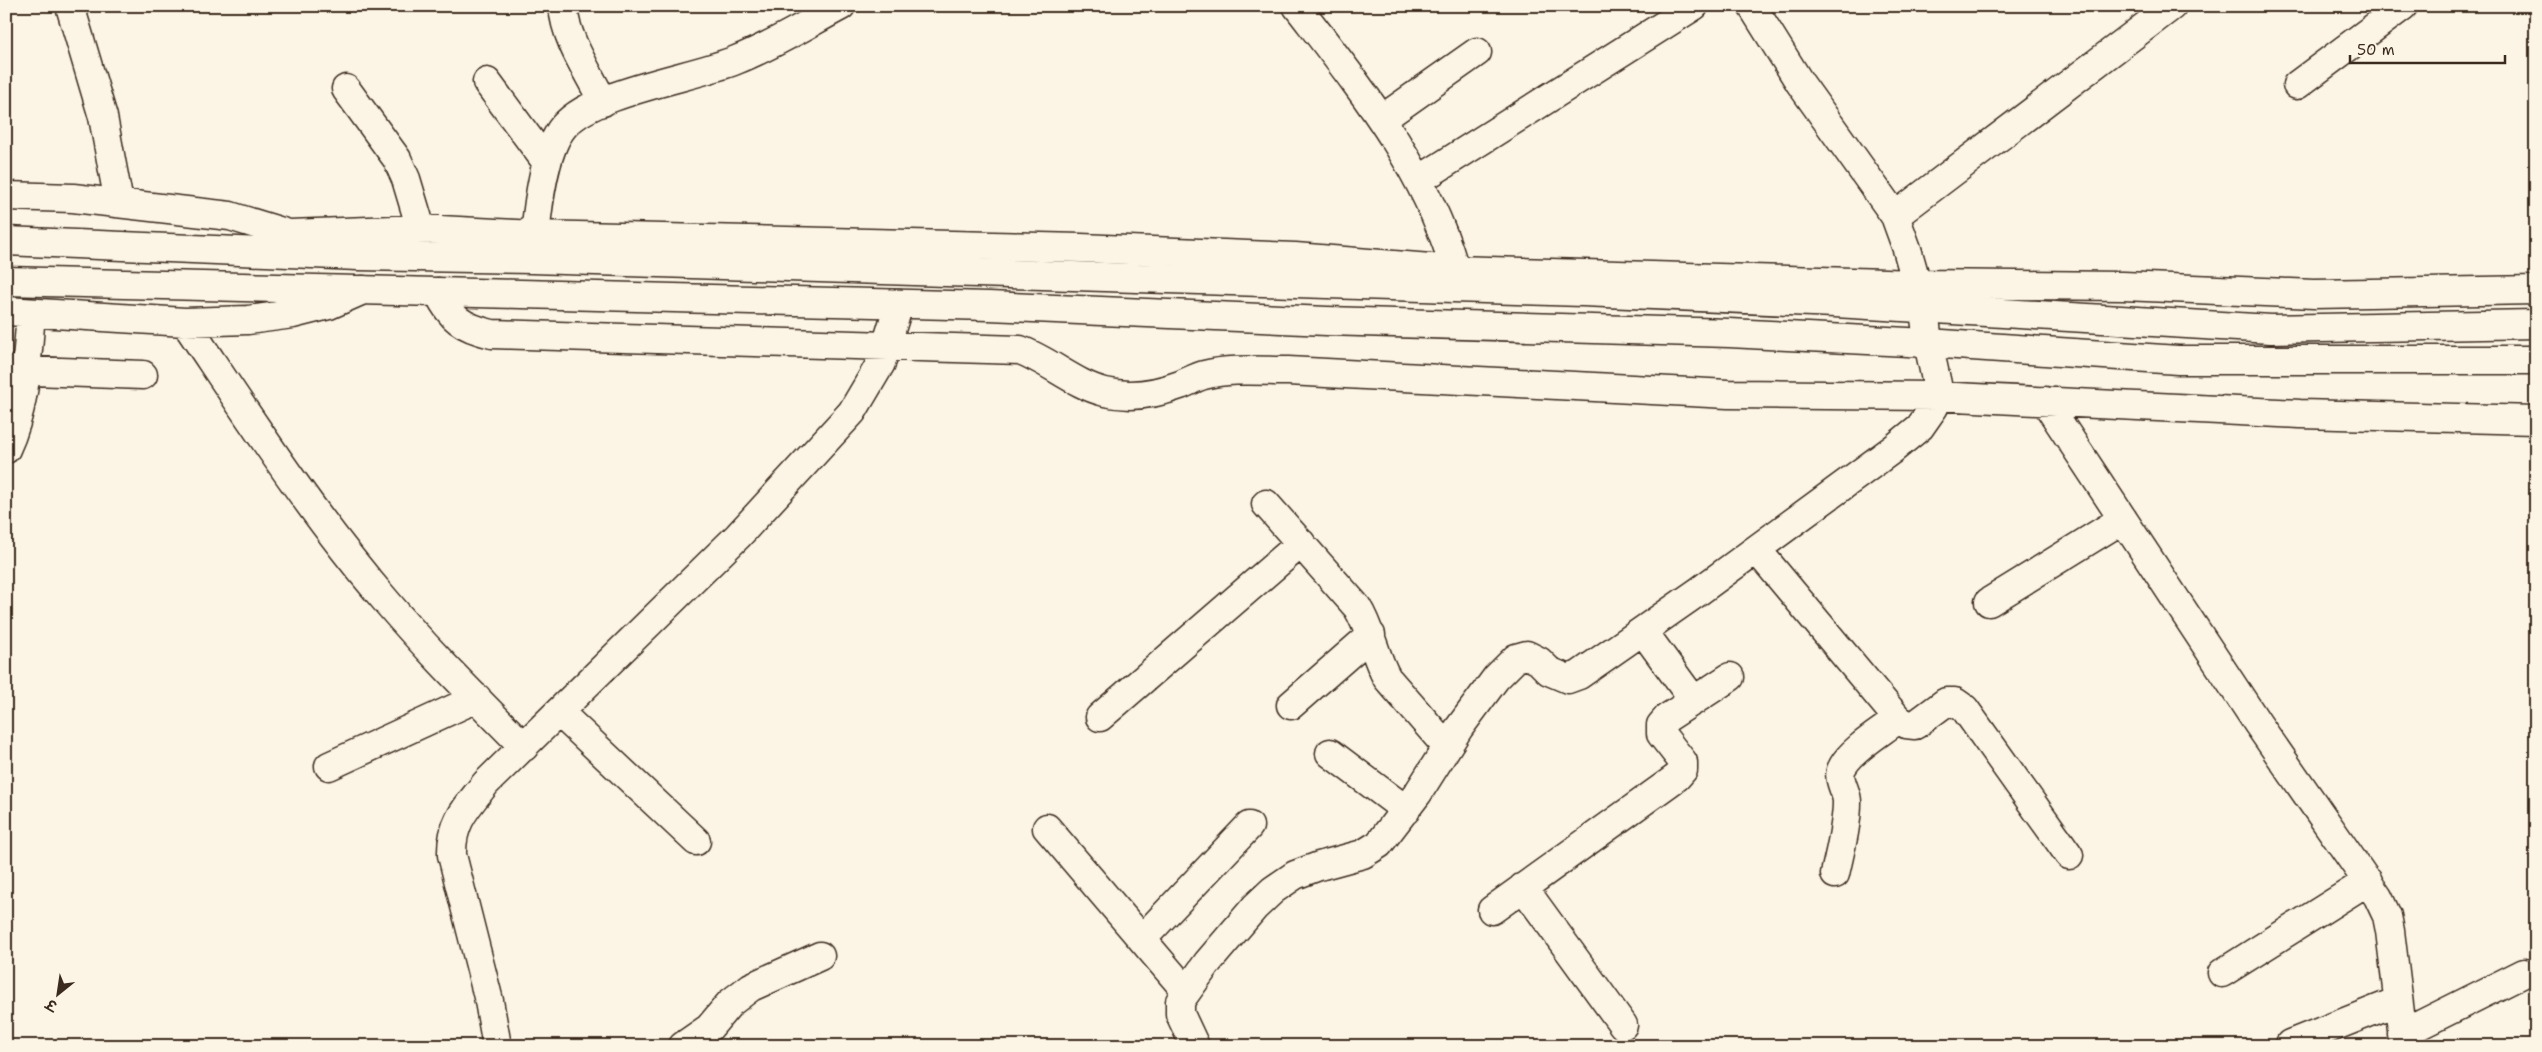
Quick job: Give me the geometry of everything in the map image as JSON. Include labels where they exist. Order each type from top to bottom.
[{"type":"main road","points":[[70,6],[102,116],[119,203]]},
{"type":"main road","points":[[563,6],[564,18],[571,36],[603,102]]},
{"type":"main road","points":[[534,235],[548,163],[564,126],[588,108],[622,94],[737,60],[841,6]]},
{"type":"main road","points":[[1297,6],[1382,119],[1419,180],[1449,249],[1455,270]]},
{"type":"main road","points":[[1419,180],[1694,6]]},
{"type":"main road","points":[[1194,1046],[1180,1014],[1180,1001],[1186,991],[1255,907],[1273,890],[1303,872],[1363,854],[1379,844],[1406,810],[1447,747],[1496,678],[1516,658],[1527,655],[1539,660],[1549,671],[1568,679],[1579,675],[1757,550],[1894,449],[1920,426],[1934,407],[1937,384],[1928,343],[1921,296],[1895,216],[1800,83],[1752,6]]},
{"type":"main road","points":[[1895,216],[2172,6]]},
{"type":"main road","points":[[2297,85],[2402,6]]},
{"type":"main road","points":[[1382,119],[1477,52]]},
{"type":"main road","points":[[488,82],[548,163]]},
{"type":"main road","points":[[346,89],[396,159],[406,179],[421,229]]},
{"type":"main road","points":[[6,196],[74,198],[230,216],[358,256]]},
{"type":"main road","points":[[290,234],[421,229],[534,235],[1081,248],[1295,257],[1455,270],[1921,296],[2271,329],[2536,324]]},
{"type":"main road","points":[[6,241],[358,256],[542,259],[1583,292],[1921,296],[2122,286],[2314,294],[2536,290]]},
{"type":"main road","points":[[6,280],[133,285],[899,304],[1729,333],[1928,343],[2178,360],[2536,360]]},
{"type":"main road","points":[[6,448],[14,431],[19,312],[185,322],[248,320],[293,314],[329,305],[363,290]]},
{"type":"main road","points":[[438,292],[453,318],[471,329],[492,334],[1020,350],[1040,358],[1088,387],[1107,393],[1136,395],[1155,394],[1204,374],[1236,370],[1271,370],[1728,394],[1936,396],[2300,414],[2536,420]]},
{"type":"main road","points":[[497,1046],[489,1001],[452,855],[452,839],[460,816],[486,783],[738,536],[852,412],[881,362],[899,304]]},
{"type":"main road","points":[[185,322],[300,492],[386,602],[524,747]]},
{"type":"main road","points":[[16,371],[143,375]]},
{"type":"main road","points":[[2046,401],[2258,724],[2378,897],[2387,916],[2403,1040],[2524,973]]},
{"type":"main road","points":[[1266,504],[1357,607],[1372,635],[1380,665],[1387,678],[1447,747]]},
{"type":"main road","points":[[1989,602],[2123,519]]},
{"type":"main road","points":[[1100,717],[1301,543]]},
{"type":"main road","points":[[1757,550],[1898,719],[1906,724],[1915,725],[1946,702],[1955,702],[1965,709],[2069,855]]},
{"type":"main road","points":[[1643,631],[1694,701]]},
{"type":"main road","points":[[1291,705],[1372,635]]},
{"type":"main road","points":[[1492,910],[1677,777],[1683,770],[1683,762],[1661,734],[1661,725],[1667,718],[1730,677]]},
{"type":"main road","points":[[330,766],[477,698]]},
{"type":"main road","points":[[559,712],[696,841]]},
{"type":"main road","points":[[1835,874],[1846,817],[1846,793],[1840,774],[1843,765],[1855,753],[1898,719]]},
{"type":"main road","points":[[1330,753],[1406,810]]},
{"type":"main road","points":[[1142,939],[1249,826]]},
{"type":"main road","points":[[1047,828],[1186,991]]},
{"type":"main road","points":[[2222,973],[2368,881]]},
{"type":"main road","points":[[1523,887],[1623,1025]]},
{"type":"main road","points":[[683,1046],[709,1028],[730,1003],[751,987],[820,956]]},
{"type":"main road","points":[[2290,1044],[2398,1001]]}]
